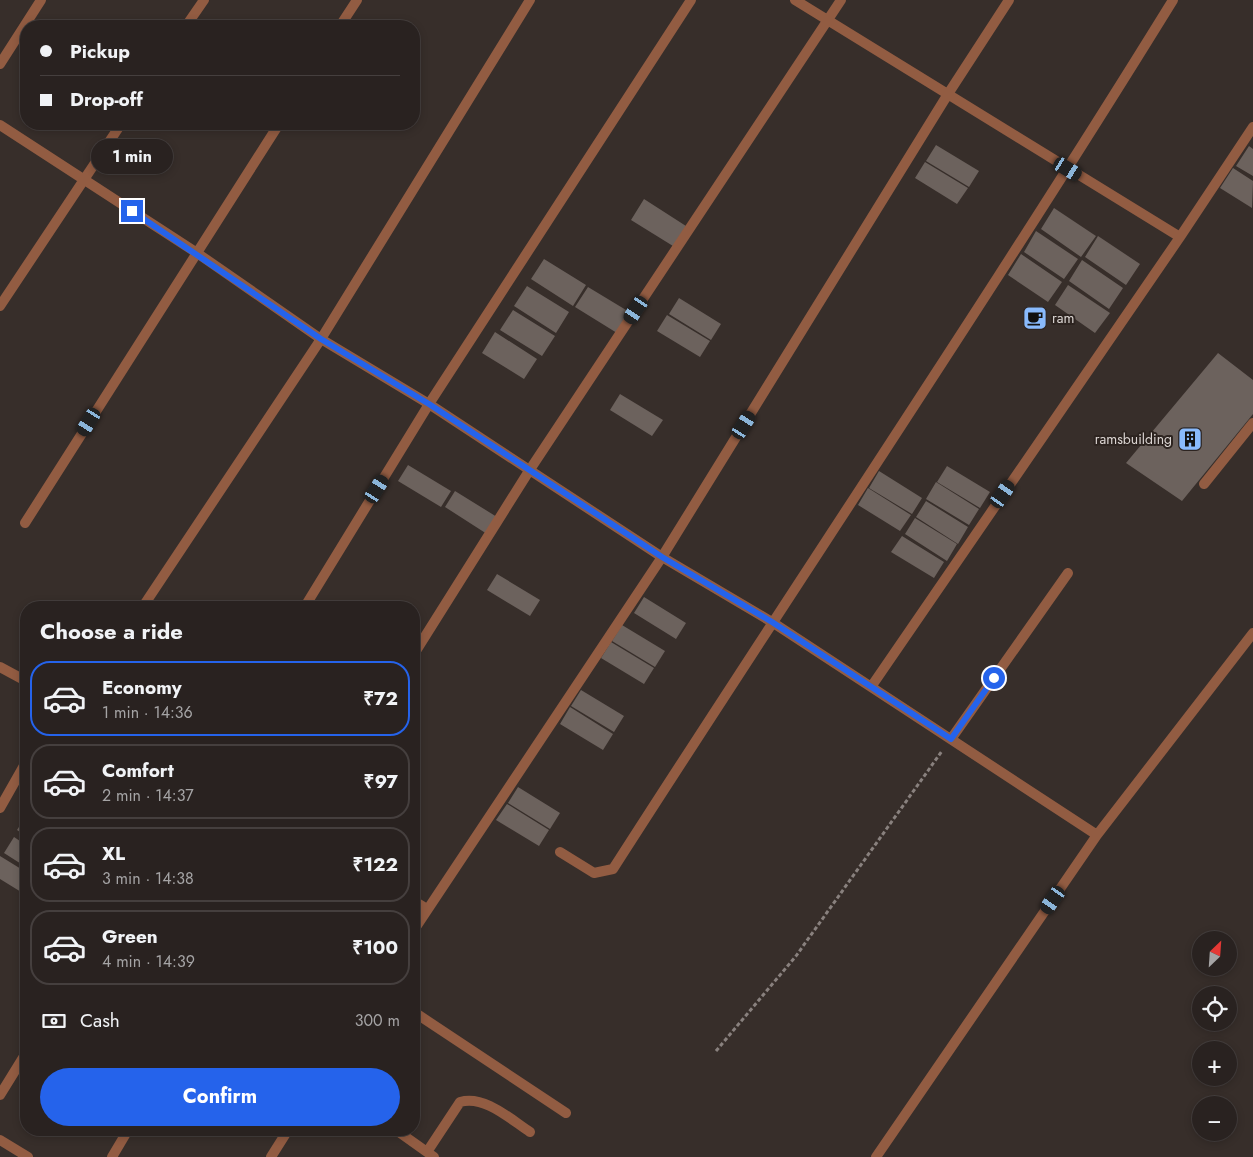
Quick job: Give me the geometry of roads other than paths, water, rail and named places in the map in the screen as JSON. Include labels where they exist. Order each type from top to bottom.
[{"type":"street","points":[[28,20],[41,0]]},
{"type":"street","points":[[190,20],[204,0]]},
{"type":"street","points":[[344,20],[357,0]]},
{"type":"street","points":[[147,601],[321,339],[530,0]]},
{"type":"street","points":[[308,601],[429,404],[691,0]]},
{"type":"street","points":[[795,0],[1180,238]]},
{"type":"street","points":[[420,644],[529,470],[841,0]]},
{"type":"street","points":[[420,920],[662,557],[948,94],[1009,0]]},
{"type":"street","points":[[560,852],[594,873],[613,869],[1068,169],[1173,0]]},
{"type":"street","points":[[0,64],[20,33]]},
{"type":"street","points":[[0,124],[197,253],[321,339],[429,404],[662,557],[772,622],[1097,836]]},
{"type":"street","points":[[871,687],[1180,238],[1253,127]]},
{"type":"street","points":[[0,306],[117,130]]},
{"type":"street","points":[[24,523],[275,130]]},
{"type":"street","points":[[1204,484],[1253,423]]},
{"type":"street","points":[[951,739],[1068,573]]},
{"type":"street","points":[[876,1157],[1097,836],[1253,633]]},
{"type":"street","points":[[0,667],[20,678]]},
{"type":"street","points":[[0,808],[20,773]]},
{"type":"street","points":[[420,906],[426,910]]},
{"type":"street","points":[[420,1016],[566,1113]]},
{"type":"street","points":[[0,1095],[20,1063]]},
{"type":"street","points":[[404,1136],[430,1154],[460,1102],[470,1099],[483,1101],[530,1132]]},
{"type":"street","points":[[112,1157],[124,1136]]},
{"type":"street","points":[[271,1157],[284,1136]]},
{"type":"street","points":[[0,1140],[28,1157]]},
{"type":"place","name":"ram","points":[[1035,318]]},
{"type":"place","name":"ramsbuilding","points":[[1190,439]]}]
